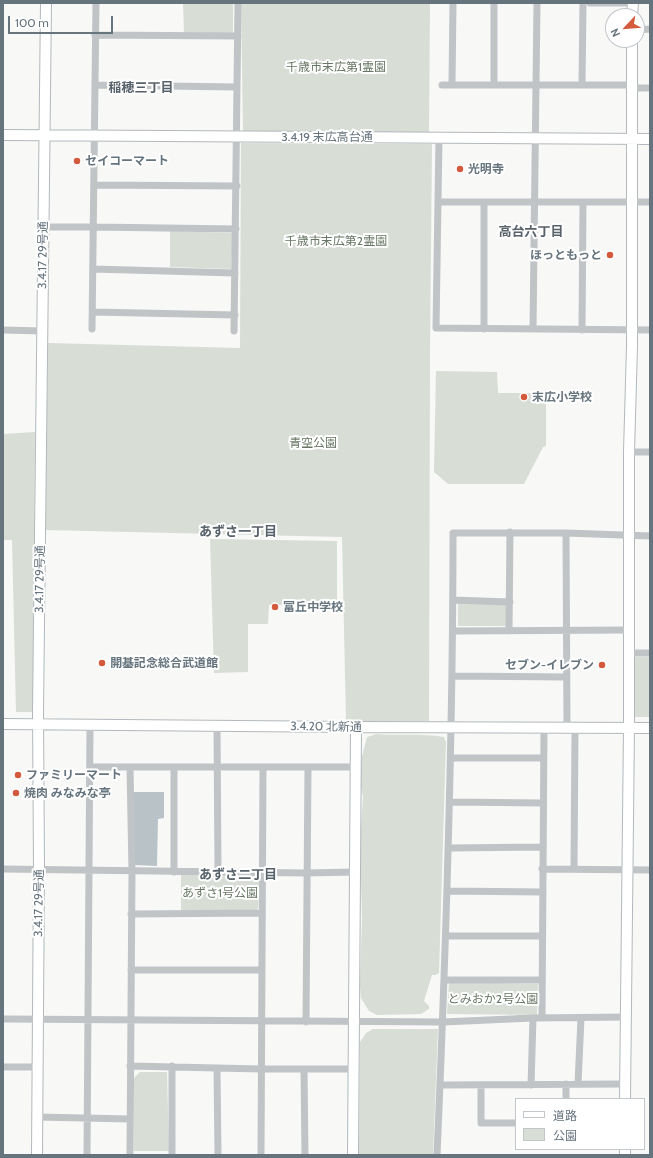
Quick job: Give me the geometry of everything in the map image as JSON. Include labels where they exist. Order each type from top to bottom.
[{"type":"street","name":"3.4.17 29号通","points":[[37,1155],[39,869],[38,725],[46,3]]},
{"type":"street","points":[[92,329],[96,3]]},
{"type":"street","points":[[234,331],[238,3]]},
{"type":"street","points":[[452,84],[453,3]]},
{"type":"street","points":[[494,3],[494,84]]},
{"type":"street","points":[[533,329],[537,3]]},
{"type":"street","points":[[582,85],[583,3]]},
{"type":"street","points":[[590,3],[632,3]]},
{"type":"street","points":[[95,35],[238,36]]},
{"type":"street","points":[[625,1098],[629,727],[629,452],[632,48]]},
{"type":"street","points":[[442,85],[537,84],[650,88]]},
{"type":"street","points":[[95,85],[237,86]]},
{"type":"street","name":"3.4.19 末広高台通","points":[[3,135],[650,138]]},
{"type":"street","points":[[439,138],[436,328],[650,330]]},
{"type":"street","points":[[94,185],[236,186]]},
{"type":"street","points":[[438,202],[650,202]]},
{"type":"street","points":[[484,202],[484,329]]},
{"type":"street","points":[[582,330],[583,202]]},
{"type":"street","points":[[44,227],[94,226],[236,230]]},
{"type":"street","points":[[93,269],[235,273]]},
{"type":"street","points":[[93,312],[234,315]]},
{"type":"street","points":[[3,330],[42,330]]},
{"type":"street","points":[[629,452],[650,452]]},
{"type":"street","points":[[437,1155],[445,980],[450,802],[453,532],[566,533],[650,536]]},
{"type":"street","points":[[509,631],[510,532]]},
{"type":"street","points":[[566,533],[567,676],[571,728],[574,868]]},
{"type":"street","points":[[453,600],[510,602]]},
{"type":"street","points":[[453,631],[629,630]]},
{"type":"street","points":[[629,653],[650,653]]},
{"type":"street","points":[[452,676],[567,676]]},
{"type":"street","name":"3.4.20 北新通","points":[[3,724],[356,728],[650,728]]},
{"type":"street","points":[[88,1155],[90,725]]},
{"type":"street","points":[[217,726],[218,871]]},
{"type":"street","points":[[353,1155],[356,728]]},
{"type":"street","points":[[542,1018],[544,728]]},
{"type":"street","points":[[451,758],[543,758]]},
{"type":"street","points":[[90,767],[355,767]]},
{"type":"street","points":[[130,767],[132,872],[130,1155]]},
{"type":"street","points":[[174,767],[174,872]]},
{"type":"street","points":[[261,1155],[261,913],[263,767]]},
{"type":"street","points":[[306,1022],[308,767]]},
{"type":"street","points":[[450,802],[543,803]]},
{"type":"street","points":[[448,848],[542,847]]},
{"type":"street","points":[[542,869],[574,868],[650,870]]},
{"type":"street","points":[[3,869],[90,869],[132,872],[356,872]]},
{"type":"street","points":[[447,890],[542,892]]},
{"type":"street","points":[[131,914],[261,913]]},
{"type":"street","points":[[446,936],[542,936]]},
{"type":"street","points":[[131,970],[261,970]]},
{"type":"street","points":[[445,980],[542,980]]},
{"type":"street","points":[[3,1019],[261,1022],[443,1022],[533,1018],[626,1017]]},
{"type":"street","points":[[531,1085],[533,1018]]},
{"type":"street","points":[[578,1084],[581,1018]]},
{"type":"street","points":[[130,1066],[172,1066],[217,1069],[354,1069]]},
{"type":"street","points":[[172,1066],[172,1155]]},
{"type":"street","points":[[3,1067],[37,1067]]},
{"type":"street","points":[[217,1069],[218,1155]]},
{"type":"street","points":[[304,1070],[305,1155]]},
{"type":"street","points":[[566,1084],[566,1098]]},
{"type":"street","points":[[440,1085],[625,1084]]},
{"type":"street","points":[[481,1085],[481,1123],[515,1123]]},
{"type":"street","points":[[37,1117],[130,1119]]},
{"type":"green space","points":[[183,3],[233,3],[233,33],[184,33]]},
{"type":"green space","name":"千歳市末広第1霊園","points":[[241,3],[430,3],[429,132],[243,132]]},
{"type":"green space","name":"青空公園","points":[[241,143],[432,144],[429,721],[346,721],[342,537],[45,530],[48,343],[240,348]]},
{"type":"green space","points":[[170,231],[233,233],[231,269],[170,267]]},
{"type":"green space","points":[[436,371],[497,372],[498,393],[546,393],[546,446],[543,447],[524,484],[448,484],[434,472]]},
{"type":"green space","points":[[35,432],[33,712],[16,712],[12,540],[3,540],[3,434]]},
{"type":"green space","points":[[210,539],[337,541],[337,605],[269,605],[268,624],[248,624],[248,672],[214,673]]},
{"type":"green space","points":[[458,603],[507,604],[506,626],[458,626]]},
{"type":"green space","points":[[634,657],[650,657],[650,717],[634,717]]},
{"type":"green space","points":[[376,734],[444,737],[446,742],[439,973],[432,975],[424,1001],[429,1006],[429,1009],[421,1014],[377,1015],[369,1011],[361,998],[362,919],[360,844],[363,797],[359,778],[360,764],[367,737]]},
{"type":"green space","name":"あずさ1号公園","points":[[181,875],[257,875],[259,878],[258,908],[257,910],[181,910]]},
{"type":"green space","name":"とみおか2号公園","points":[[449,982],[538,984],[537,1015],[447,1014]]},
{"type":"green space","points":[[373,1029],[438,1029],[433,1155],[359,1155],[360,1042],[366,1033]]},
{"type":"green space","points":[[140,1072],[167,1072],[169,1151],[134,1151],[134,1078]]},
{"type":"shaded area","points":[[134,792],[164,792],[164,818],[158,819],[157,866],[134,865]]},
{"type":"place","name":"セイコーマート","points":[[77,161]]},
{"type":"place","name":"光明寺","points":[[460,169]]},
{"type":"place","name":"ほっともっと","points":[[610,255]]},
{"type":"place","name":"末広小学校","points":[[524,397]]},
{"type":"place","name":"富丘中学校","points":[[275,607]]},
{"type":"place","name":"開基記念総合武道館","points":[[102,663]]},
{"type":"place","name":"セブン-イレブン","points":[[602,665]]},
{"type":"place","name":"ファミリーマート","points":[[18,775]]},
{"type":"place","name":"焼肉 みなみな亭","points":[[16,793]]},
{"type":"district","name":"稲穂三丁目","points":[[141,88]]},
{"type":"district","name":"高台六丁目","points":[[531,232]]},
{"type":"district","name":"あずさ一丁目","points":[[238,532]]},
{"type":"district","name":"あずさ二丁目","points":[[238,875]]},
{"type":"park label","name":"千歳市末広第2霊園","points":[[336,241]]}]
